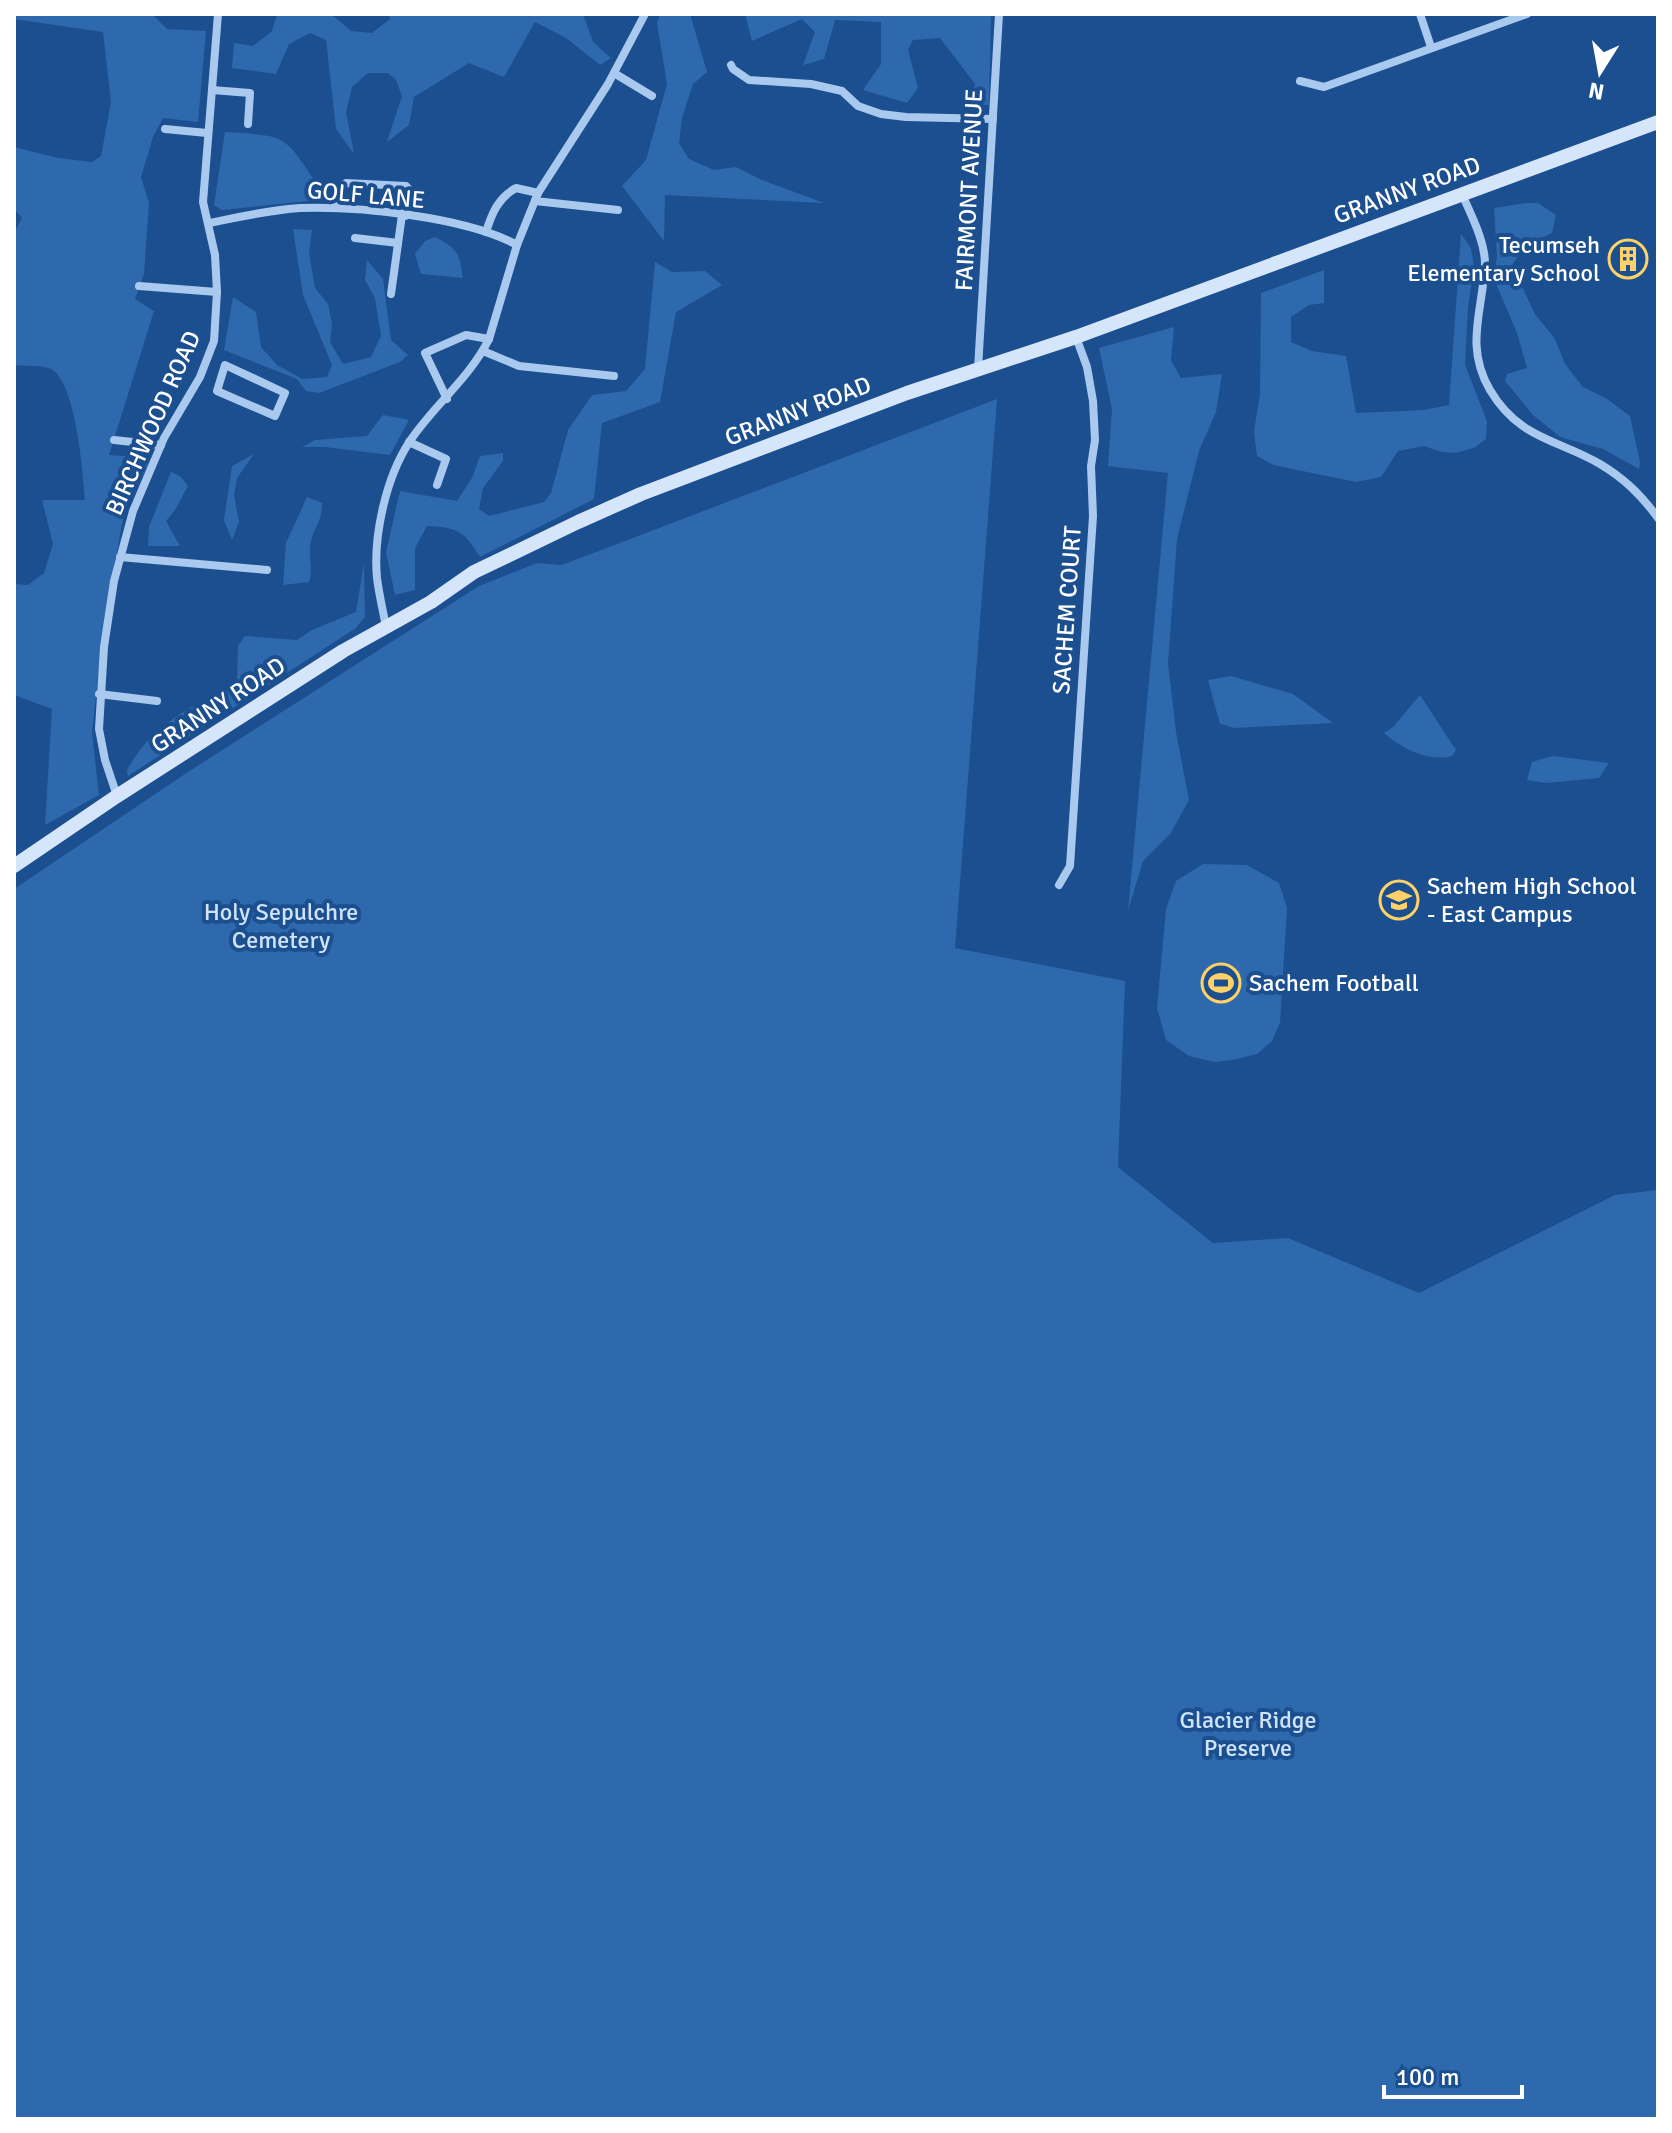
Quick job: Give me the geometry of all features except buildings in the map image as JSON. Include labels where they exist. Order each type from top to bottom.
[{"type":"street","name":"BIRCHWOOD ROAD","points":[[117,796],[99,729],[99,694],[120,557],[133,511],[161,445],[200,377],[214,341],[217,292],[209,223],[203,202],[218,14]]},
{"type":"street","points":[[386,627],[377,577],[378,533],[388,488],[409,442],[483,351],[517,245],[537,197],[614,73],[645,14]]},
{"type":"street","name":"FAIRMONT AVENUE","points":[[978,369],[999,14]]},
{"type":"street","points":[[1420,14],[1431,47]]},
{"type":"street","points":[[1300,81],[1324,87],[1527,14]]},
{"type":"street","points":[[731,65],[749,80],[800,83],[842,91],[858,106],[881,114],[993,119]]},
{"type":"street","points":[[614,73],[652,96]]},
{"type":"street","points":[[212,90],[250,93],[248,124]]},
{"type":"street","name":"GRANNY ROAD","points":[[14,866],[343,651],[431,602],[474,572],[641,494],[907,393],[1076,337],[1658,122]]},
{"type":"street","points":[[165,129],[207,133]]},
{"type":"street","points":[[334,208],[338,190],[346,183],[408,188],[391,294]]},
{"type":"street","points":[[486,232],[495,208],[507,193],[516,188],[537,197],[618,210]]},
{"type":"street","points":[[1462,193],[1477,228],[1485,262],[1475,348],[1489,389],[1511,419],[1543,440],[1599,463],[1638,491],[1658,518]]},
{"type":"street","name":"GOLF LANE","points":[[209,223],[298,208],[334,208],[404,216],[486,232],[517,245]]},
{"type":"street","points":[[355,238],[398,243]]},
{"type":"street","points":[[139,286],[217,292]]},
{"type":"street","points":[[447,399],[425,353],[466,335],[489,339]]},
{"type":"street","name":"SACHEM COURT","points":[[1059,885],[1070,866],[1093,516],[1093,401],[1087,367],[1076,337]]},
{"type":"street","points":[[483,351],[519,366],[614,376]]},
{"type":"street","points":[[208,356],[285,393],[275,416],[217,391],[225,365]]},
{"type":"street","points":[[114,440],[161,445]]},
{"type":"street","points":[[409,442],[446,459],[437,485]]},
{"type":"street","points":[[120,557],[267,570]]},
{"type":"street","points":[[99,694],[157,701]]},
{"type":"green space","points":[[14,14],[155,14],[167,29],[206,31],[198,122],[163,118],[153,137],[141,177],[149,203],[144,274],[135,299],[154,311],[109,455],[152,458],[124,513],[103,630],[92,733],[99,795],[45,825],[52,709],[14,695],[14,584],[28,585],[44,573],[53,544],[42,500],[85,500],[77,430],[60,377],[51,369],[14,365],[14,233],[22,218],[14,209],[14,147],[58,158],[92,162],[101,156],[111,102],[103,32],[14,19]]},
{"type":"green space","points":[[277,14],[331,14],[351,31],[372,33],[390,19],[389,14],[583,14],[593,42],[611,58],[600,65],[566,38],[535,22],[504,77],[469,63],[414,97],[409,125],[387,142],[402,96],[396,80],[388,73],[368,73],[352,87],[346,112],[354,154],[336,129],[326,40],[310,33],[289,44],[276,74],[232,68],[234,43],[253,46],[272,31]]},
{"type":"green space","points":[[660,14],[690,14],[707,72],[693,84],[682,118],[679,143],[689,159],[714,170],[736,167],[824,203],[665,195],[664,241],[622,186],[646,160],[667,84],[657,23]]},
{"type":"green space","points":[[745,14],[991,14],[989,105],[968,105],[975,84],[940,38],[913,40],[908,50],[918,88],[907,103],[863,90],[881,64],[881,22],[835,20],[824,59],[803,65],[815,32],[802,19],[752,41]]},
{"type":"green space","points":[[225,132],[262,135],[282,141],[290,147],[319,187],[317,200],[222,210],[214,205]]},
{"type":"green space","points":[[1538,203],[1556,215],[1552,233],[1525,246],[1512,265],[1535,314],[1555,339],[1565,364],[1583,387],[1630,416],[1639,469],[1603,449],[1560,437],[1533,415],[1505,381],[1507,374],[1527,368],[1517,333],[1494,279],[1497,256],[1494,208]]},
{"type":"green space","points":[[293,229],[312,230],[309,253],[315,288],[328,304],[332,324],[330,342],[343,364],[371,357],[381,336],[375,298],[365,280],[367,260],[383,279],[391,340],[408,355],[400,362],[319,393],[306,391],[297,379],[224,350],[233,297],[256,312],[261,347],[277,365],[302,379],[327,377],[332,365],[303,295]]},
{"type":"green space","points":[[1461,234],[1471,248],[1474,267],[1465,365],[1487,421],[1486,439],[1474,448],[1455,453],[1424,446],[1398,451],[1381,477],[1356,482],[1273,465],[1257,456],[1254,431],[1260,394],[1261,293],[1324,270],[1324,303],[1309,305],[1291,317],[1291,342],[1312,351],[1346,356],[1356,413],[1424,410],[1449,405]]},
{"type":"green space","points":[[435,237],[456,253],[463,278],[421,274],[415,254],[425,241]]},
{"type":"green space","points":[[655,262],[672,272],[705,271],[722,285],[676,312],[660,402],[602,423],[594,499],[480,557],[459,532],[427,526],[415,548],[415,590],[395,595],[386,552],[400,491],[457,501],[472,478],[480,456],[503,453],[503,461],[483,488],[479,509],[489,516],[544,502],[551,493],[568,430],[592,395],[626,391],[645,369]]},
{"type":"green space","points":[[1174,327],[1171,360],[1181,378],[1222,374],[1216,412],[1199,451],[1177,539],[1168,663],[1176,732],[1189,800],[1170,834],[1143,861],[1128,911],[1168,473],[1108,466],[1112,409],[1099,348]]},
{"type":"green space","points":[[997,399],[955,948],[1125,981],[1118,1167],[1213,1243],[1288,1238],[1419,1293],[1615,1195],[1658,1190],[1658,2119],[14,2119],[14,889],[188,772],[479,586],[537,563],[562,565]]},
{"type":"green space","points":[[383,415],[409,420],[390,455],[302,447],[315,440],[367,436]]},
{"type":"green space","points":[[254,454],[237,478],[234,495],[239,522],[232,540],[224,520],[232,466]]},
{"type":"green space","points":[[171,472],[180,476],[188,486],[166,521],[180,546],[148,546],[149,527]]},
{"type":"green space","points":[[307,497],[322,503],[311,541],[309,582],[283,585],[286,543]]},
{"type":"green space","points":[[364,563],[365,617],[356,628],[128,776],[127,770],[138,753],[161,728],[237,683],[238,646],[245,636],[297,640],[312,630],[356,612]]},
{"type":"green space","points":[[1231,676],[1293,694],[1333,723],[1235,728],[1220,724],[1208,680]]},
{"type":"green space","points":[[1420,695],[1456,750],[1452,756],[1434,757],[1416,753],[1384,733],[1393,727]]},
{"type":"green space","points":[[1553,756],[1609,763],[1599,778],[1546,783],[1527,780],[1532,762]]},
{"type":"green space","name":"Sachem Football","points":[[1203,864],[1247,865],[1279,883],[1287,908],[1280,1023],[1272,1041],[1257,1054],[1214,1062],[1189,1056],[1166,1040],[1157,1008],[1166,909],[1176,881]]},
{"type":"place","name":"Tecumseh Elementary School","points":[[1628,259]]},
{"type":"place","name":"Sachem High School - East Campus","points":[[1399,900]]},
{"type":"place","name":"Sachem Football","points":[[1221,983]]},
{"type":"park label","name":"Holy Sepulchre Cemetery","points":[[281,926]]},
{"type":"park label","name":"Glacier Ridge Preserve","points":[[1248,1734]]}]
